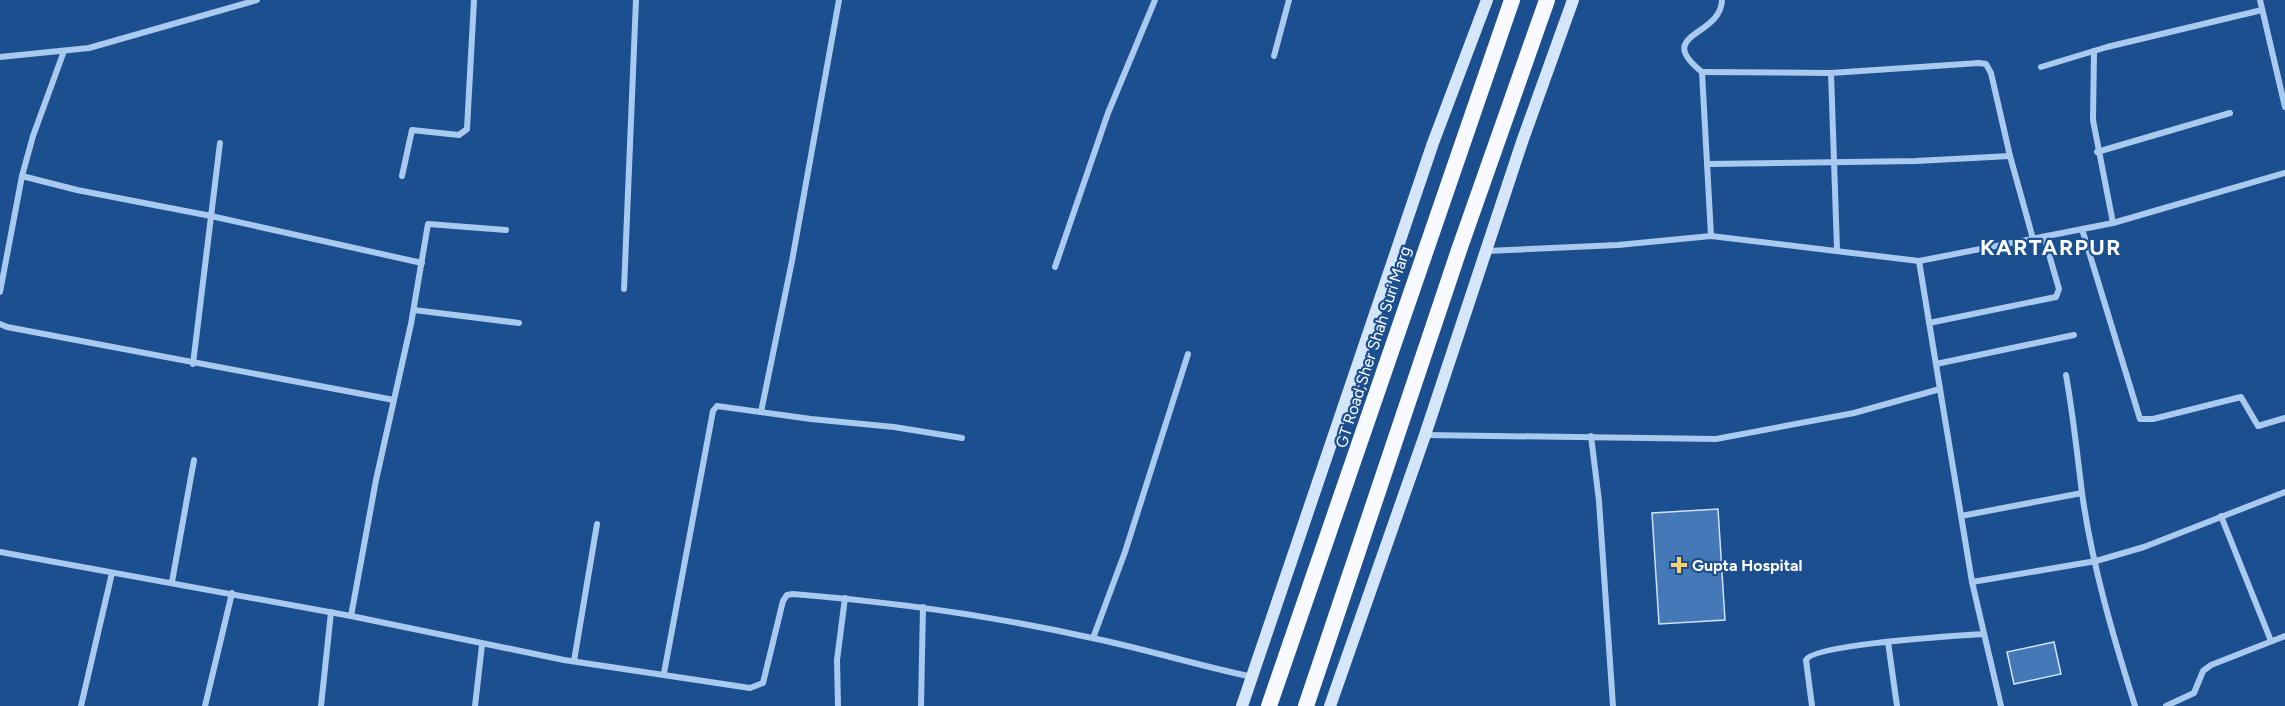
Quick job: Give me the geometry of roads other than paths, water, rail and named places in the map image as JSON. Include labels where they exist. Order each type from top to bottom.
[{"type":"highway","name":"GT Road;Sher Shah Suri Marg","points":[[1269,706],[1512,0]]},
{"type":"highway","points":[[1306,706],[1459,250],[1547,0]]},
{"type":"main road","points":[[1242,706],[1432,143],[1487,0]]},
{"type":"main road","points":[[1330,706],[1425,435],[1522,142],[1574,0]]},
{"type":"street","points":[[0,57],[89,48],[257,0]]},
{"type":"street","points":[[402,176],[412,130],[459,135],[467,129],[474,0]]},
{"type":"street","points":[[624,289],[636,0]]},
{"type":"street","points":[[761,412],[792,261],[839,0]]},
{"type":"street","points":[[1055,267],[1108,113],[1155,0]]},
{"type":"street","points":[[1274,56],[1289,0]]},
{"type":"street","points":[[1722,0],[1719,14],[1688,40],[1684,47],[1686,60],[1702,72],[1831,73],[1986,64],[1991,73],[2010,156],[2033,239]]},
{"type":"street","points":[[2260,0],[2285,107]]},
{"type":"street","points":[[2041,67],[2094,51],[2262,10]]},
{"type":"street","points":[[0,287],[22,176],[64,51]]},
{"type":"street","points":[[2094,51],[2094,120],[2097,152],[2112,223]]},
{"type":"street","points":[[1702,72],[1712,236]]},
{"type":"street","points":[[1831,73],[1837,249]]},
{"type":"street","points":[[2097,152],[2230,113]]},
{"type":"street","points":[[193,364],[220,143]]},
{"type":"street","points":[[1708,164],[2010,156]]},
{"type":"street","points":[[1487,251],[1712,236],[1837,249],[1919,261],[2112,223],[2285,173]]},
{"type":"street","points":[[22,176],[77,190],[211,216],[422,262]]},
{"type":"street","points":[[351,616],[376,480],[414,310],[429,224],[506,230]]},
{"type":"street","points":[[2082,229],[2140,419],[2153,419],[2241,397],[2258,426],[2285,418]]},
{"type":"street","points":[[1929,323],[2056,297],[2059,289],[2044,237]]},
{"type":"street","points":[[1919,261],[1972,582],[2001,706]]},
{"type":"street","points":[[414,310],[519,323]]},
{"type":"street","points":[[0,324],[193,364],[394,400]]},
{"type":"street","points":[[1936,364],[2074,335]]},
{"type":"street","points":[[1094,638],[1125,552],[1188,354]]},
{"type":"street","points":[[2066,375],[2076,430],[2082,494],[2111,629],[2135,706]]},
{"type":"street","points":[[1425,435],[1716,439],[1854,413],[1940,389]]},
{"type":"street","points":[[664,673],[694,503],[714,411],[720,405],[962,438]]},
{"type":"street","points":[[1591,436],[1599,501],[1613,706]]},
{"type":"street","points":[[172,582],[194,460]]},
{"type":"street","points":[[1972,582],[2096,561],[2144,547],[2285,492]]},
{"type":"street","points":[[1961,516],[2082,494]]},
{"type":"street","points":[[2221,516],[2271,641]]},
{"type":"street","points":[[574,661],[597,524]]},
{"type":"street","points":[[0,552],[331,612],[482,645],[574,661],[757,687],[765,679],[787,595],[845,598],[923,608],[1094,638],[1252,677]]},
{"type":"street","points":[[81,706],[112,573]]},
{"type":"street","points":[[205,706],[232,593]]},
{"type":"street","points":[[838,706],[837,660],[845,598]]},
{"type":"street","points":[[921,706],[923,608]]},
{"type":"street","points":[[321,706],[331,612]]},
{"type":"street","points":[[1812,706],[1806,657],[1835,648],[1983,633]]},
{"type":"street","points":[[2166,706],[2194,693],[2203,671],[2211,665],[2285,636]]},
{"type":"street","points":[[1888,642],[1897,706]]},
{"type":"street","points":[[475,706],[482,645]]},
{"type":"place","name":"Gupta Hospital","points":[[1679,565]]},
{"type":"district","name":"KARTARPUR","points":[[2051,247]]}]
